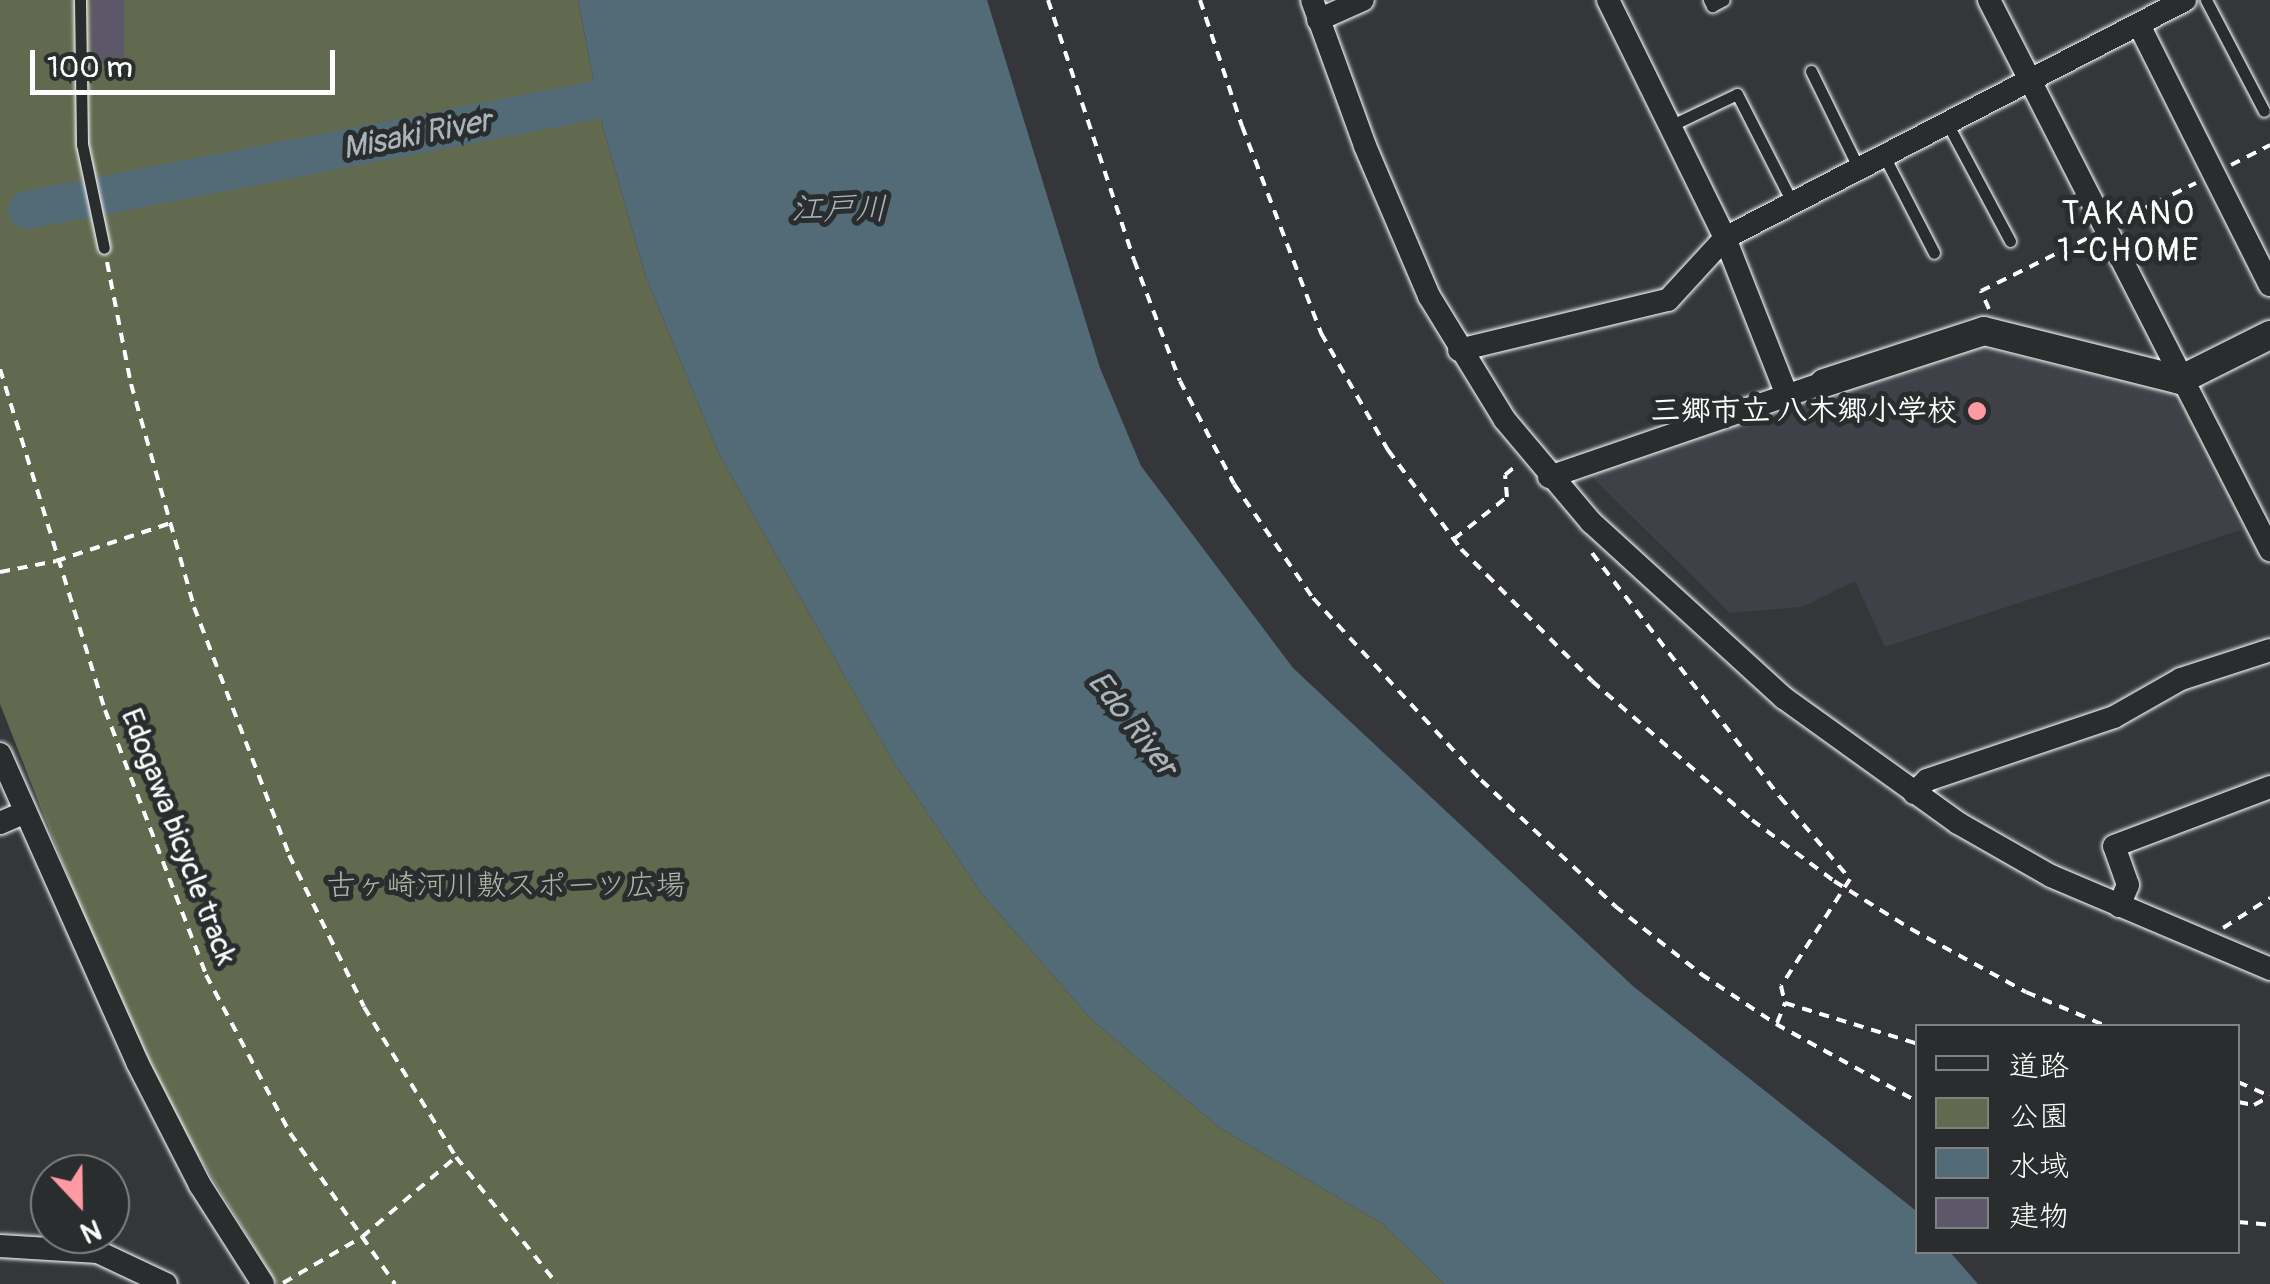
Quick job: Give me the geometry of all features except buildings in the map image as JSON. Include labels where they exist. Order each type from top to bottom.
[{"type":"street","points":[[1363,0],[1315,10],[1413,263],[1459,350],[1549,477],[1744,664],[1914,793],[2005,851],[2119,906],[2270,969]]},
{"type":"street","points":[[1608,0],[1725,238],[1788,394]]},
{"type":"street","points":[[1989,0],[2270,550]]},
{"type":"street","points":[[1459,350],[1668,300],[1725,238],[2185,0]]},
{"type":"street","points":[[2140,25],[2270,286]]},
{"type":"street","points":[[1549,477],[1984,331],[2180,380],[2270,335]]},
{"type":"street","points":[[1914,793],[1926,780],[2114,716],[2181,679],[2270,650]]},
{"type":"street","points":[[0,754],[102,989],[200,1185],[263,1284]]},
{"type":"street","points":[[2119,906],[2128,886],[2114,846],[2270,787]]},
{"type":"street","points":[[0,823],[23,814]]},
{"type":"street","points":[[0,1246],[98,1252],[166,1284]]},
{"type":"lane","points":[[80,0],[82,144],[104,248]]},
{"type":"lane","points":[[1709,0],[1712,6],[1724,0]]},
{"type":"lane","points":[[2206,0],[2264,111]]},
{"type":"lane","points":[[1810,71],[1858,167]]},
{"type":"lane","points":[[1670,126],[1736,94],[1792,202]]},
{"type":"lane","points":[[1946,121],[2010,241]]},
{"type":"lane","points":[[1883,154],[1934,253]]},
{"type":"path","points":[[1048,0],[1162,338],[1202,426],[1273,545],[1362,653],[1553,852],[1669,950],[1776,1024],[1915,1100]]},
{"type":"path","points":[[1200,0],[1242,126],[1321,332],[1388,450],[1454,538],[1564,654],[1752,820],[1847,889],[1981,968],[2102,1024]]},
{"type":"path","points":[[104,248],[131,384],[194,607],[289,855],[364,1007],[456,1157],[557,1284]]},
{"type":"path","name":"Edogawa bicycle track","points":[[0,369],[105,710],[206,975],[290,1133],[395,1284]]},
{"type":"path","points":[[1454,538],[1507,497],[1505,475]]},
{"type":"path","points":[[0,572],[56,561],[171,523]]},
{"type":"path","points":[[1592,554],[1780,798],[1850,880],[1781,986],[1785,1003],[1776,1024]]},
{"type":"path","points":[[2211,946],[2224,927],[2270,898]]},
{"type":"path","points":[[1785,1003],[1915,1043]]},
{"type":"path","points":[[2240,1083],[2270,1096]]},
{"type":"path","points":[[2240,1102],[2254,1105],[2270,1096]]},
{"type":"path","points":[[283,1283],[362,1237],[456,1157]]},
{"type":"path","points":[[2240,1222],[2270,1225]]},
{"type":"shaded area","points":[[1977,346],[2171,392],[2241,530],[1885,647],[1855,581],[1802,607],[1730,613],[1587,472]]},
{"type":"green space","name":"古ヶ崎河川敷スポーツ広場","points":[[0,0],[578,0],[602,124],[646,277],[719,454],[894,763],[981,893],[1092,1020],[1220,1128],[1383,1224],[1444,1284],[277,1284],[186,1135],[104,968],[0,704]]},
{"type":"water","name":"江戸川","points":[[578,0],[987,0],[1100,368],[1141,466],[1293,668],[1634,987],[1915,1210],[1915,1254],[1952,1254],[1978,1284],[1444,1284],[1383,1224],[1220,1128],[1092,1020],[981,893],[894,763],[719,454],[646,277],[602,124]]},
{"type":"waterway","name":"Misaki River","points":[[27,210],[586,102],[646,86]]},
{"type":"place","name":"三郷市立 八木郷小学校","points":[[1977,411]]},
{"type":"district","name":"TAKANO 1-CHOME","points":[[2129,234]]},
{"type":"water label","name":"Edo River","points":[[1132,724]]}]
